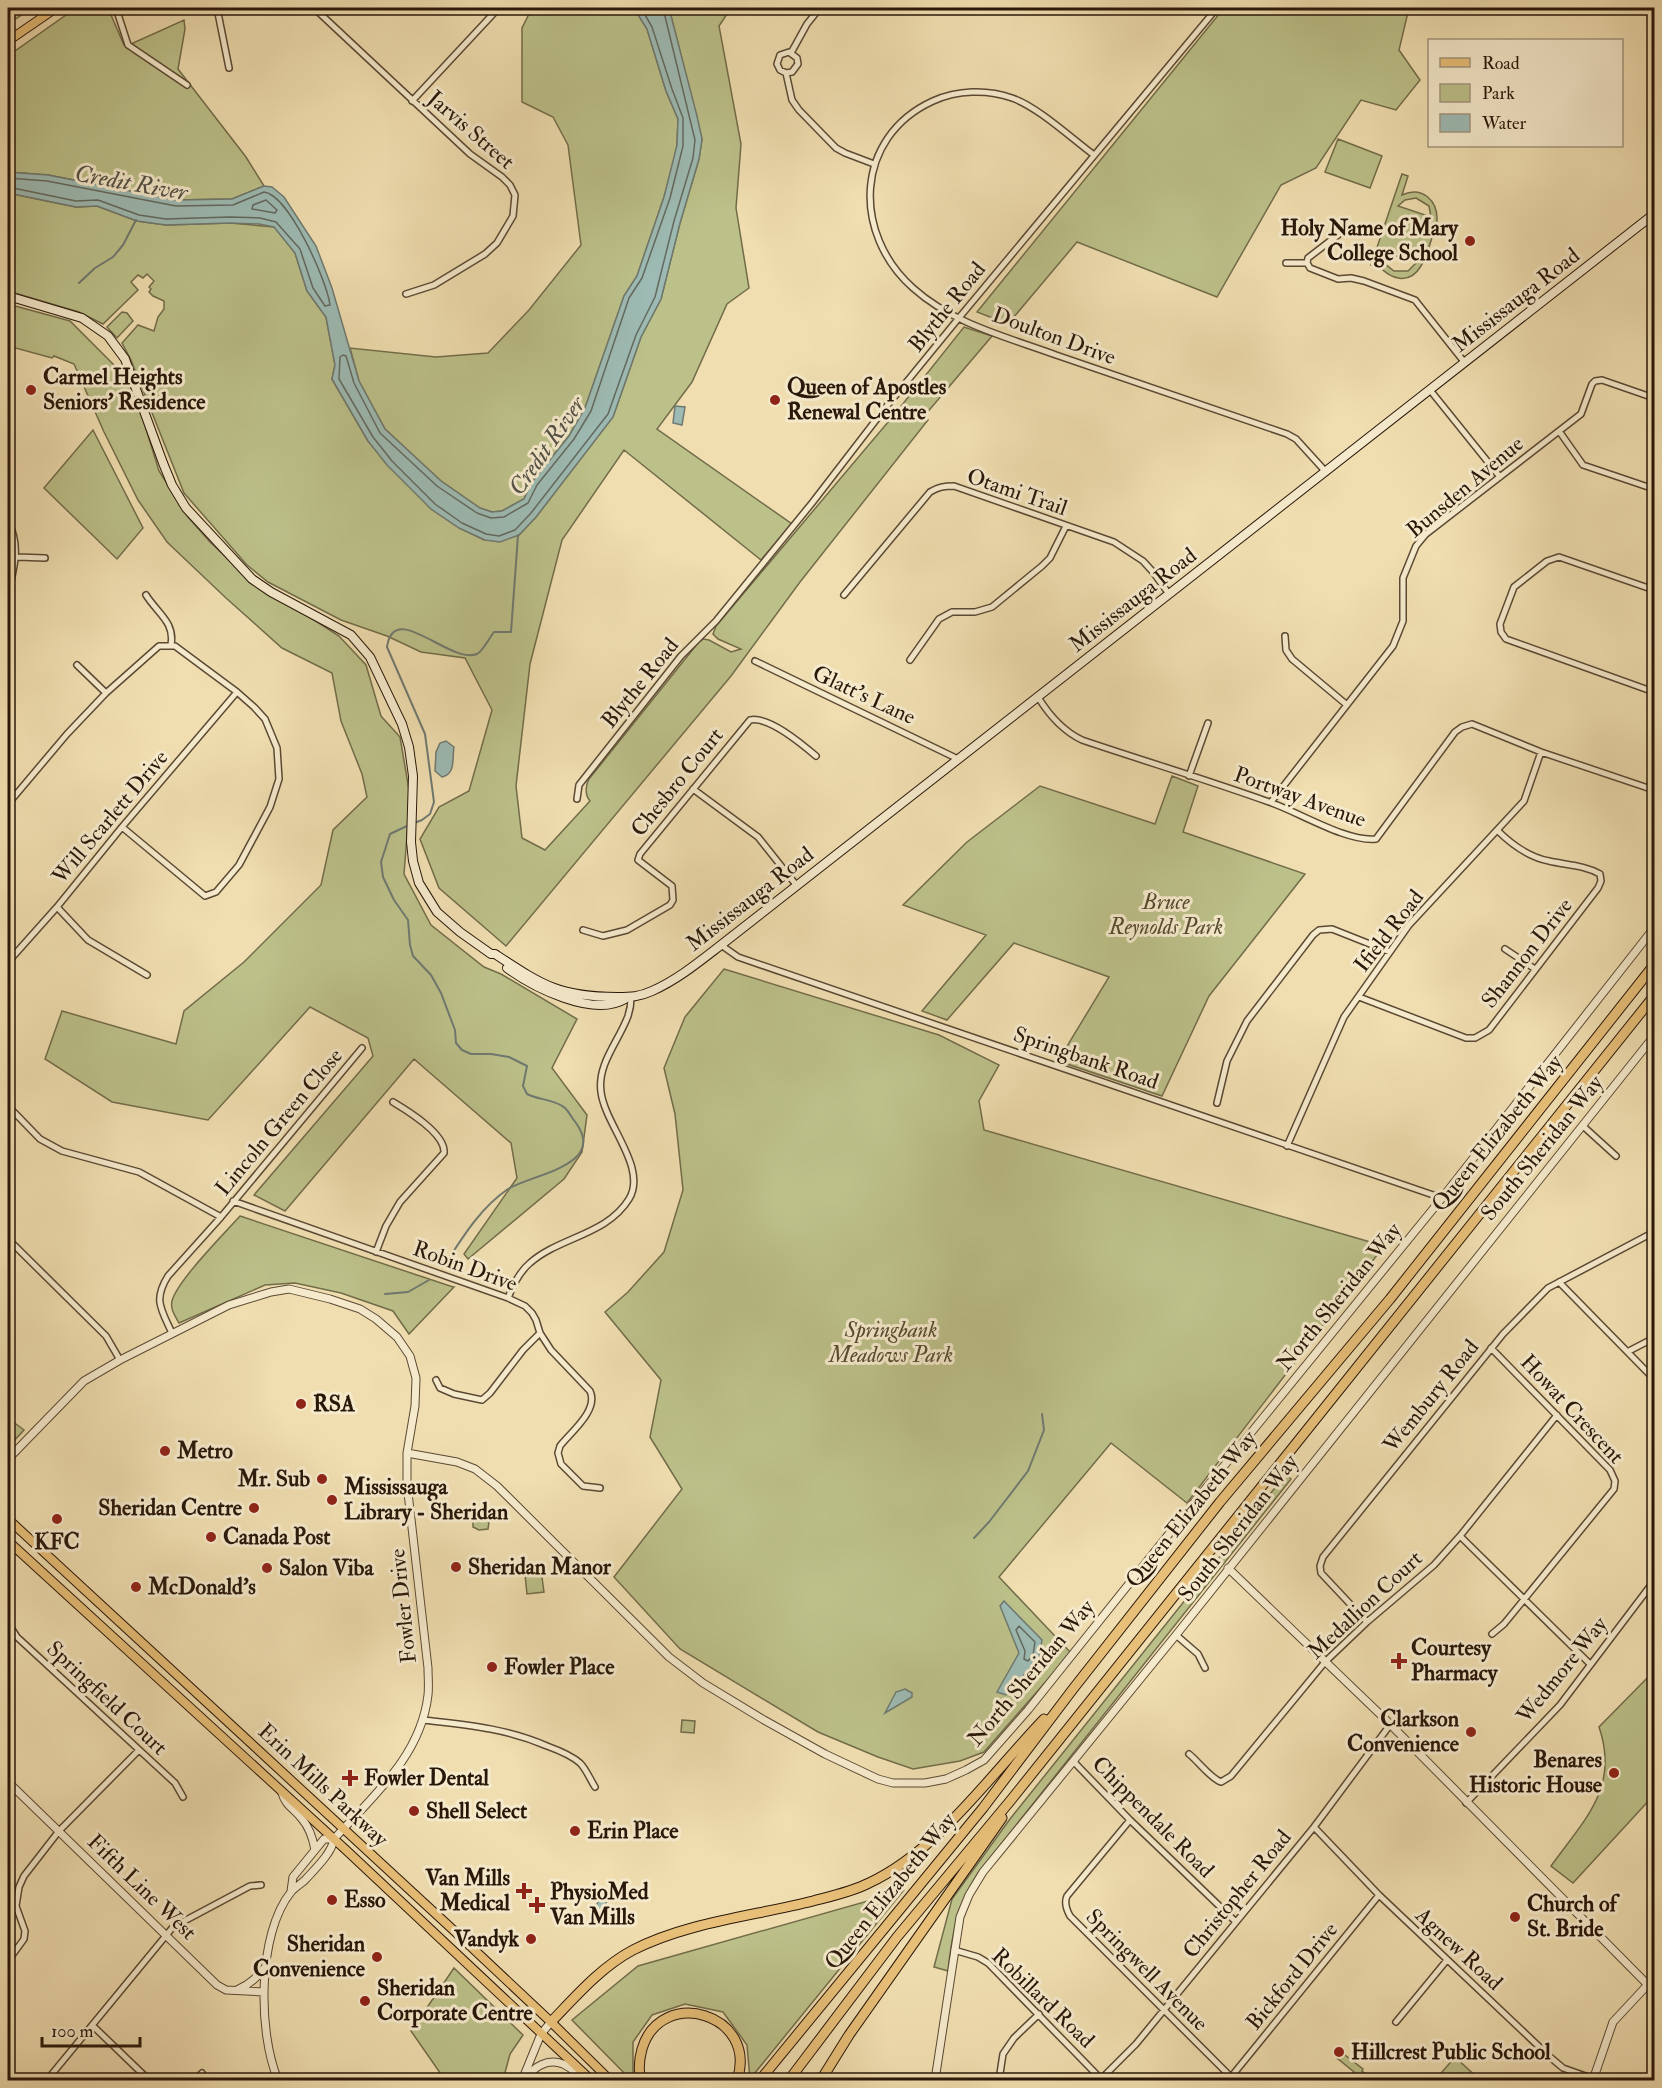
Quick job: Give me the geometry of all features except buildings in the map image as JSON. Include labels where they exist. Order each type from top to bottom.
[{"type":"highway","name":"Queen Elizabeth Way","points":[[760,2080],[983,1808],[1072,1689],[1220,1502],[1390,1299],[1654,965]]},
{"type":"highway","name":"Queen Elizabeth Way","points":[[789,2080],[897,1937],[1011,1800],[1654,996]]},
{"type":"highway","points":[[551,2022],[591,1981],[632,1951],[689,1930],[848,1892],[885,1875],[919,1852],[1072,1689]]},
{"type":"highway","points":[[821,2080],[849,2035],[1005,1815],[1011,1800]]},
{"type":"highway","points":[[641,2080],[639,2059],[648,2037],[661,2023],[685,2013],[715,2019],[727,2028],[735,2040],[741,2062],[737,2080]]},
{"type":"main road","points":[[8,41],[56,8]]},
{"type":"main road","name":"Mississauga Road","points":[[8,296],[82,318],[108,336],[125,358],[172,486],[193,517],[252,579],[351,636],[361,645],[378,672],[407,736],[413,776],[411,833],[413,861],[420,883],[437,912],[491,954],[495,954],[544,985],[585,997],[628,998],[652,991],[681,975],[721,945],[1654,214]]},
{"type":"main road","name":"Erin Mills Parkway","points":[[8,1519],[343,1828],[610,2080]]},
{"type":"main road","name":"Erin Mills Parkway","points":[[8,1541],[157,1675],[590,2080]]},
{"type":"street","points":[[116,8],[128,45],[187,85]]},
{"type":"street","points":[[217,8],[229,68]]},
{"type":"street","name":"Jarvis Street","points":[[314,8],[475,159],[502,177],[510,185],[515,195],[516,205],[513,216],[497,243],[484,254],[434,285],[406,294]]},
{"type":"street","points":[[412,101],[494,13],[496,8]]},
{"type":"street","name":"Blythe Road","points":[[578,799],[579,785],[681,656],[716,621],[958,319],[1216,8]]},
{"type":"street","points":[[791,53],[815,14]]},
{"type":"street","points":[[783,53],[791,53],[797,58],[798,64],[792,72],[786,73],[780,70],[777,61],[783,53]]},
{"type":"street","points":[[786,73],[792,100],[799,110],[836,148],[874,164]]},
{"type":"street","name":"Doulton Drive","points":[[1094,155],[1038,113],[1018,101],[994,94],[956,93],[920,107],[902,120],[891,132],[874,164],[869,202],[878,241],[904,279],[929,301],[958,319],[1115,376],[1287,434],[1296,439],[1326,472]]},
{"type":"street","points":[[1347,228],[1308,258],[1307,263],[1310,268],[1338,279],[1351,278],[1364,281],[1415,300],[1465,363]]},
{"type":"street","points":[[1287,263],[1307,263]]},
{"type":"street","name":"Bunsden Avenue","points":[[1271,802],[1393,646],[1402,621],[1403,578],[1416,546],[1426,534],[1581,414],[1595,381],[1602,380],[1654,398]]},
{"type":"street","points":[[1431,390],[1500,477]]},
{"type":"street","points":[[1559,431],[1583,465],[1654,489]]},
{"type":"street","name":"Otami Trail","points":[[844,595],[930,492],[937,487],[954,486],[1114,542],[1143,561],[1168,594]]},
{"type":"street","points":[[8,521],[15,541],[17,557],[8,594]]},
{"type":"street","points":[[910,660],[939,619],[952,612],[975,612],[992,607],[1042,566],[1050,558],[1066,526]]},
{"type":"street","points":[[17,557],[45,558]]},
{"type":"street","points":[[1654,590],[1559,557],[1547,561],[1514,587],[1500,624],[1501,632],[1506,639],[1654,692]]},
{"type":"street","points":[[146,595],[170,625],[173,634],[171,645]]},
{"type":"street","points":[[1285,636],[1286,650],[1292,659],[1347,705]]},
{"type":"street","points":[[8,804],[106,693],[159,646],[175,646],[237,692],[265,719],[277,748],[279,779],[270,807],[239,865],[216,892],[206,896],[122,826]]},
{"type":"street","name":"Glatt's Lane","points":[[755,661],[958,759]]},
{"type":"street","points":[[76,665],[106,693]]},
{"type":"street","name":"Will Scarlett Drive","points":[[8,962],[237,692]]},
{"type":"street","name":"Portway Avenue","points":[[1038,697],[1069,734],[1082,741],[1271,802],[1351,836],[1366,840],[1376,839],[1455,732],[1472,724],[1541,752],[1654,790]]},
{"type":"street","name":"Chesbro Court","points":[[583,930],[603,936],[627,930],[670,905],[673,900],[672,886],[638,860],[644,848],[750,720],[760,720],[795,738],[816,756]]},
{"type":"street","points":[[1189,776],[1208,723]]},
{"type":"street","name":"Ifield Road","points":[[1287,1146],[1344,1017],[1409,925],[1524,801],[1541,752]]},
{"type":"street","points":[[693,789],[758,837],[797,886]]},
{"type":"street","name":"Shannon Drive","points":[[1359,997],[1455,1035],[1475,1038],[1489,1030],[1598,888],[1600,881],[1600,874],[1582,867],[1534,857],[1511,844],[1497,830]]},
{"type":"street","points":[[57,907],[88,940],[147,975]]},
{"type":"street","name":"North Sheridan Way","points":[[407,1452],[458,1462],[475,1469],[497,1486],[669,1657],[703,1683],[825,1754],[878,1779],[907,1784],[946,1779],[984,1760],[1002,1742],[1442,1198],[1654,928]]},
{"type":"street","points":[[1217,1103],[1227,1061],[1247,1021],[1313,935],[1319,930],[1332,929],[1390,952]]},
{"type":"street","name":"Springbank Road","points":[[721,945],[738,957],[1442,1198]]},
{"type":"street","points":[[1505,949],[1535,969]]},
{"type":"street","points":[[508,1298],[520,1273],[530,1262],[589,1232],[619,1212],[633,1191],[635,1175],[616,1128],[609,1117],[601,1093],[601,1078],[606,1060],[630,1013],[628,998]]},
{"type":"street","name":"South Sheridan Way","points":[[935,2080],[960,1917],[974,1885],[1654,1036]]},
{"type":"street","name":"Lincoln Green Close","points":[[172,1333],[159,1302],[162,1287],[168,1276],[221,1217],[362,1048]]},
{"type":"street","points":[[376,1252],[386,1226],[400,1202],[444,1153],[445,1149],[439,1136],[408,1110],[393,1102]]},
{"type":"street","points":[[8,1106],[40,1139],[62,1151],[139,1172],[221,1217]]},
{"type":"street","points":[[1583,1126],[1616,1156]]},
{"type":"street","name":"Robin Drive","points":[[233,1201],[525,1306],[532,1313],[540,1333],[559,1361],[590,1391],[593,1397],[590,1409],[560,1446],[558,1453],[561,1464],[583,1486],[600,1488]]},
{"type":"street","name":"Wembury Road","points":[[1367,1622],[1321,1573],[1320,1566],[1323,1557],[1491,1348],[1548,1288],[1654,1232]]},
{"type":"street","points":[[8,1239],[106,1336],[120,1360]]},
{"type":"street","points":[[1559,1282],[1654,1379]]},
{"type":"street","name":"Fowler Drive","points":[[8,1459],[77,1387],[120,1360],[229,1305],[289,1289],[360,1309],[397,1337],[410,1356],[416,1378],[415,1406],[407,1452],[407,1484],[428,1668],[428,1695],[423,1720],[402,1764],[334,1839]]},
{"type":"street","points":[[436,1380],[440,1388],[482,1400],[540,1333]]},
{"type":"street","points":[[1629,1351],[1654,1338]]},
{"type":"street","name":"Howat Crescent","points":[[1491,1348],[1610,1470],[1615,1481],[1614,1489],[1504,1624],[1492,1634]]},
{"type":"street","name":"Medallion Court","points":[[1189,1754],[1216,1780],[1221,1782],[1226,1780],[1325,1662],[1367,1622],[1434,1565],[1557,1415]]},
{"type":"street","points":[[1460,1536],[1590,1664]]},
{"type":"street","points":[[1228,1568],[1390,1725],[1654,1991]]},
{"type":"street","name":"Wedmore Way","points":[[1466,1803],[1560,1705],[1654,1581]]},
{"type":"street","name":"Springfield Court","points":[[8,1623],[17,1637],[175,1783],[183,1797]]},
{"type":"street","points":[[1176,1635],[1198,1654],[1205,1668]]},
{"type":"street","points":[[423,1720],[484,1726],[521,1735],[578,1761],[595,1787]]},
{"type":"street","name":"Christopher Road","points":[[1102,2080],[1136,2044],[1314,1827],[1390,1725]]},
{"type":"street","points":[[8,1961],[24,1939],[25,1930],[16,1906],[19,1887],[32,1863],[58,1831],[139,1749]]},
{"type":"street","name":"Chippendale Road","points":[[1073,1761],[1130,1820],[1236,1922]]},
{"type":"street","name":"Fifth Line West","points":[[8,1782],[217,1985],[226,1990],[264,1992]]},
{"type":"street","points":[[282,1793],[285,1802],[306,1824],[315,1850]]},
{"type":"street","name":"Springwell Avenue","points":[[1130,1820],[1067,1896],[1066,1909],[1070,1916],[1233,2079]]},
{"type":"street","name":"Agnew Road","points":[[1314,1827],[1379,1895],[1563,2068],[1593,2080]]},
{"type":"street","points":[[278,2080],[268,2051],[264,1992],[270,1942],[277,1918],[291,1891],[293,1877],[324,1839],[334,1839],[333,1847],[304,1881],[291,1891]]},
{"type":"street","points":[[47,2080],[173,1927],[250,1886],[261,1885]]},
{"type":"street","name":"Bickford Drive","points":[[1233,2079],[1379,1895]]},
{"type":"street","name":"Robillard Road","points":[[954,1950],[978,1957],[988,1963],[1102,2080]]},
{"type":"street","points":[[1396,2022],[1447,1960]]},
{"type":"street","points":[[235,1991],[255,1979],[267,1965]]},
{"type":"street","points":[[1593,2080],[1613,2022],[1654,1978]]},
{"type":"street","points":[[999,2080],[1003,2054],[1014,2038],[1039,2014]]},
{"type":"street","points":[[524,2080],[541,2034],[551,2022]]},
{"type":"street","points":[[93,2026],[149,2080]]},
{"type":"street","points":[[524,2080],[539,2065],[555,2062],[564,2065],[578,2076],[590,2080]]},
{"type":"street","points":[[195,2080],[202,2073]]},
{"type":"green space","points":[[8,8],[32,8],[8,24]]},
{"type":"green space","points":[[76,8],[108,8],[124,45],[184,20],[185,29],[178,69],[246,157],[264,186],[232,199],[176,200],[48,175],[8,172],[8,56]]},
{"type":"green space","points":[[532,8],[634,8],[647,29],[666,91],[678,119],[677,145],[664,197],[637,276],[624,296],[585,408],[569,436],[532,482],[524,499],[502,511],[492,512],[480,508],[441,481],[385,429],[359,381],[350,348],[436,357],[488,353],[529,310],[581,245],[568,145],[553,117],[522,102],[522,28]]},
{"type":"green space","points":[[669,8],[731,8],[719,26],[741,144],[736,208],[749,288],[727,304],[692,382],[657,429],[792,524],[761,560],[624,450],[562,540],[530,664],[516,786],[522,838],[545,850],[590,801],[586,790],[589,779],[698,643],[703,639],[731,652],[741,649],[718,639],[713,634],[716,626],[894,415],[964,327],[992,336],[925,415],[928,420],[800,582],[731,676],[506,946],[439,888],[420,839],[439,807],[469,791],[492,710],[465,658],[421,652],[387,636],[341,620],[268,582],[247,565],[184,493],[131,360],[122,343],[138,325],[154,331],[158,317],[164,309],[164,301],[149,292],[151,289],[149,287],[154,281],[147,274],[143,278],[138,275],[131,282],[138,290],[103,324],[79,312],[8,291],[8,193],[76,207],[97,206],[137,221],[166,225],[230,223],[275,227],[295,253],[307,291],[326,317],[335,365],[332,379],[368,441],[431,509],[460,528],[484,540],[519,535],[536,517],[613,417],[641,337],[661,299],[699,159],[702,139]]},
{"type":"green space","points":[[1224,8],[1409,8],[1399,50],[1420,80],[1396,110],[1361,100],[1316,168],[1281,185],[1217,297],[1077,242],[1008,324],[977,312]]},
{"type":"green space","points":[[1338,139],[1382,156],[1370,188],[1325,172]]},
{"type":"green space","points":[[1402,174],[1408,176],[1402,195],[1416,192],[1422,194],[1432,201],[1437,213],[1437,221],[1426,255],[1416,272],[1405,278],[1394,277],[1378,265],[1377,267],[1371,265]],"holes":[[[1416,198],[1429,206],[1431,217],[1398,206],[1405,200]],[[1383,252],[1416,262],[1416,263],[1408,271],[1394,271],[1384,263]]]},
{"type":"green space","points":[[8,304],[70,321],[116,367],[133,387],[159,471],[188,517],[210,542],[260,589],[339,636],[366,665],[381,716],[400,737],[410,796],[404,874],[431,925],[484,967],[501,974],[577,1019],[552,1068],[587,1115],[582,1152],[564,1179],[468,1259],[464,1254],[517,1178],[511,1143],[414,1059],[285,1211],[254,1195],[373,1056],[368,1038],[310,1007],[208,1120],[112,1102],[45,1059],[62,1011],[176,1044],[184,1011],[244,962],[321,885],[333,830],[367,797],[362,774],[341,721],[332,673],[282,648],[167,542],[138,500],[104,432],[74,364],[54,356],[52,358],[8,346]]},
{"type":"green space","points":[[122,312],[127,313],[133,321],[117,338],[107,327]]},
{"type":"green space","points":[[93,430],[143,528],[117,559],[44,488]]},
{"type":"green space","name":"Bruce Reynolds Park","points":[[1172,776],[1198,786],[1183,832],[1305,874],[1209,996],[1162,1096],[1058,1061],[1109,977],[1014,943],[947,1020],[922,1011],[986,935],[903,905],[967,842],[1040,786],[1155,824]]},
{"type":"green space","name":"Springbank Meadows Park","points":[[724,969],[939,1035],[999,1065],[979,1101],[984,1130],[1384,1246],[1187,1503],[1111,1443],[999,1577],[1071,1653],[984,1752],[960,1761],[913,1769],[818,1732],[680,1649],[614,1577],[682,1489],[650,1437],[661,1380],[605,1312],[628,1292],[664,1252],[683,1190],[675,1114],[664,1068],[685,1017]]},
{"type":"green space","points":[[240,1216],[454,1287],[409,1334],[393,1311],[341,1293],[295,1283],[265,1285],[179,1323],[172,1307],[176,1292],[191,1270]]},
{"type":"green space","points":[[8,1418],[24,1430],[8,1447]]},
{"type":"green space","points":[[1286,1474],[1291,1479],[978,1873],[960,1908],[951,1944],[948,1971],[934,1967],[952,1899],[1010,1819]]},
{"type":"green space","points":[[473,1507],[489,1522],[488,1529],[479,1530],[473,1527]]},
{"type":"green space","points":[[540,1563],[544,1592],[527,1594],[524,1565]]},
{"type":"green space","points":[[1654,1671],[1654,1795],[1573,1883],[1551,1866],[1586,1818],[1602,1786],[1605,1768],[1599,1727]]},
{"type":"green space","points":[[682,1720],[695,1721],[694,1733],[681,1732]]},
{"type":"green space","points":[[903,1891],[750,2079],[747,2045],[723,2012],[685,2004],[652,2015],[633,2042],[633,2080],[572,2020],[638,1966]]},
{"type":"green space","points":[[454,1968],[523,2035],[510,2054],[503,2080],[445,2080],[411,2031]]},
{"type":"green space","points":[[1341,2052],[1371,2078],[1369,2080],[1347,2080],[1354,2072],[1337,2058]]},
{"type":"green space","points":[[1455,2057],[1480,2080],[1435,2080]]},
{"type":"water","name":"Credit River","points":[[634,8],[669,8],[702,139],[699,159],[661,299],[641,337],[613,417],[536,517],[519,535],[500,542],[485,540],[459,528],[431,509],[387,465],[368,441],[332,379],[335,365],[326,317],[307,291],[295,253],[274,227],[230,223],[166,225],[137,221],[97,206],[76,207],[8,193],[8,172],[48,175],[176,200],[232,199],[264,186],[272,187],[284,197],[316,246],[332,288],[359,381],[385,429],[441,481],[480,508],[492,512],[502,511],[524,499],[532,482],[569,436],[585,408],[624,296],[637,276],[664,197],[677,145],[678,119],[666,91],[647,29]]},
{"type":"water","points":[[675,406],[685,407],[682,425],[673,423]]},
{"type":"water","points":[[446,741],[454,747],[453,761],[450,773],[442,777],[435,771],[436,752],[440,743]]},
{"type":"water","points":[[1004,1601],[1042,1640],[1039,1658],[1006,1695],[997,1692],[1019,1653],[1000,1606]]},
{"type":"water","points":[[905,1689],[912,1693],[912,1697],[885,1713],[896,1692]]},
{"type":"water","points":[[600,1898],[607,1901],[601,1916],[593,1912]]},
{"type":"waterway","points":[[79,283],[95,268],[113,257],[123,245],[136,220]]},
{"type":"waterway","points":[[414,823],[430,814],[434,802],[425,734],[387,647],[392,634],[400,629],[411,631],[453,651],[466,655],[477,654],[494,632],[511,632],[518,535]]},
{"type":"waterway","points":[[409,825],[390,834],[381,862],[383,877],[394,900],[408,920],[413,956],[431,975],[441,993],[455,1030],[456,1043],[462,1050],[471,1054],[509,1057],[527,1066],[523,1086],[527,1094],[565,1108],[583,1138],[582,1149],[574,1159],[548,1173],[508,1189],[489,1205],[472,1224],[444,1266]]},
{"type":"waterway","points":[[385,1294],[408,1292],[429,1280]]},
{"type":"waterway","points":[[974,1538],[1028,1471],[1044,1430],[1042,1414]]},
{"type":"waterway","points":[[8,1431],[14,1432]]},
{"type":"place","name":"Holy Name of Mary College School","points":[[1470,241]]},
{"type":"place","name":"Carmel Heights Seniors' Residence","points":[[31,390]]},
{"type":"place","name":"Queen of Apostles Renewal Centre","points":[[775,400]]},
{"type":"place","name":"RSA","points":[[301,1404]]},
{"type":"place","name":"Metro","points":[[165,1451]]},
{"type":"place","name":"Mr. Sub","points":[[322,1479]]},
{"type":"place","name":"Mississauga Library - Sheridan","points":[[332,1500]]},
{"type":"place","name":"Sheridan Centre","points":[[254,1508]]},
{"type":"place","name":"KFC","points":[[57,1519]]},
{"type":"place","name":"Canada Post","points":[[211,1537]]},
{"type":"place","name":"Sheridan Manor","points":[[456,1567]]},
{"type":"place","name":"Salon Viba","points":[[267,1568]]},
{"type":"place","name":"McDonald's","points":[[136,1587]]},
{"type":"place","name":"Courtesy Pharmacy","points":[[1399,1661]]},
{"type":"place","name":"Fowler Place","points":[[492,1667]]},
{"type":"place","name":"Clarkson Convenience","points":[[1471,1732]]},
{"type":"place","name":"Benares Historic House","points":[[1614,1773]]},
{"type":"place","name":"Fowler Dental","points":[[350,1778]]},
{"type":"place","name":"Shell Select","points":[[414,1811]]},
{"type":"place","name":"Erin Place","points":[[575,1831]]},
{"type":"place","name":"Van Mills Medical","points":[[524,1891]]},
{"type":"place","name":"Esso","points":[[332,1900]]},
{"type":"place","name":"PhysioMed Van Mills","points":[[537,1905]]},
{"type":"place","name":"Church of St. Bride","points":[[1515,1917]]},
{"type":"place","name":"Vandyk","points":[[531,1939]]},
{"type":"place","name":"Sheridan Convenience","points":[[377,1957]]},
{"type":"place","name":"Sheridan Corporate Centre","points":[[365,2001]]},
{"type":"place","name":"Hillcrest Public School","points":[[1339,2052]]}]
